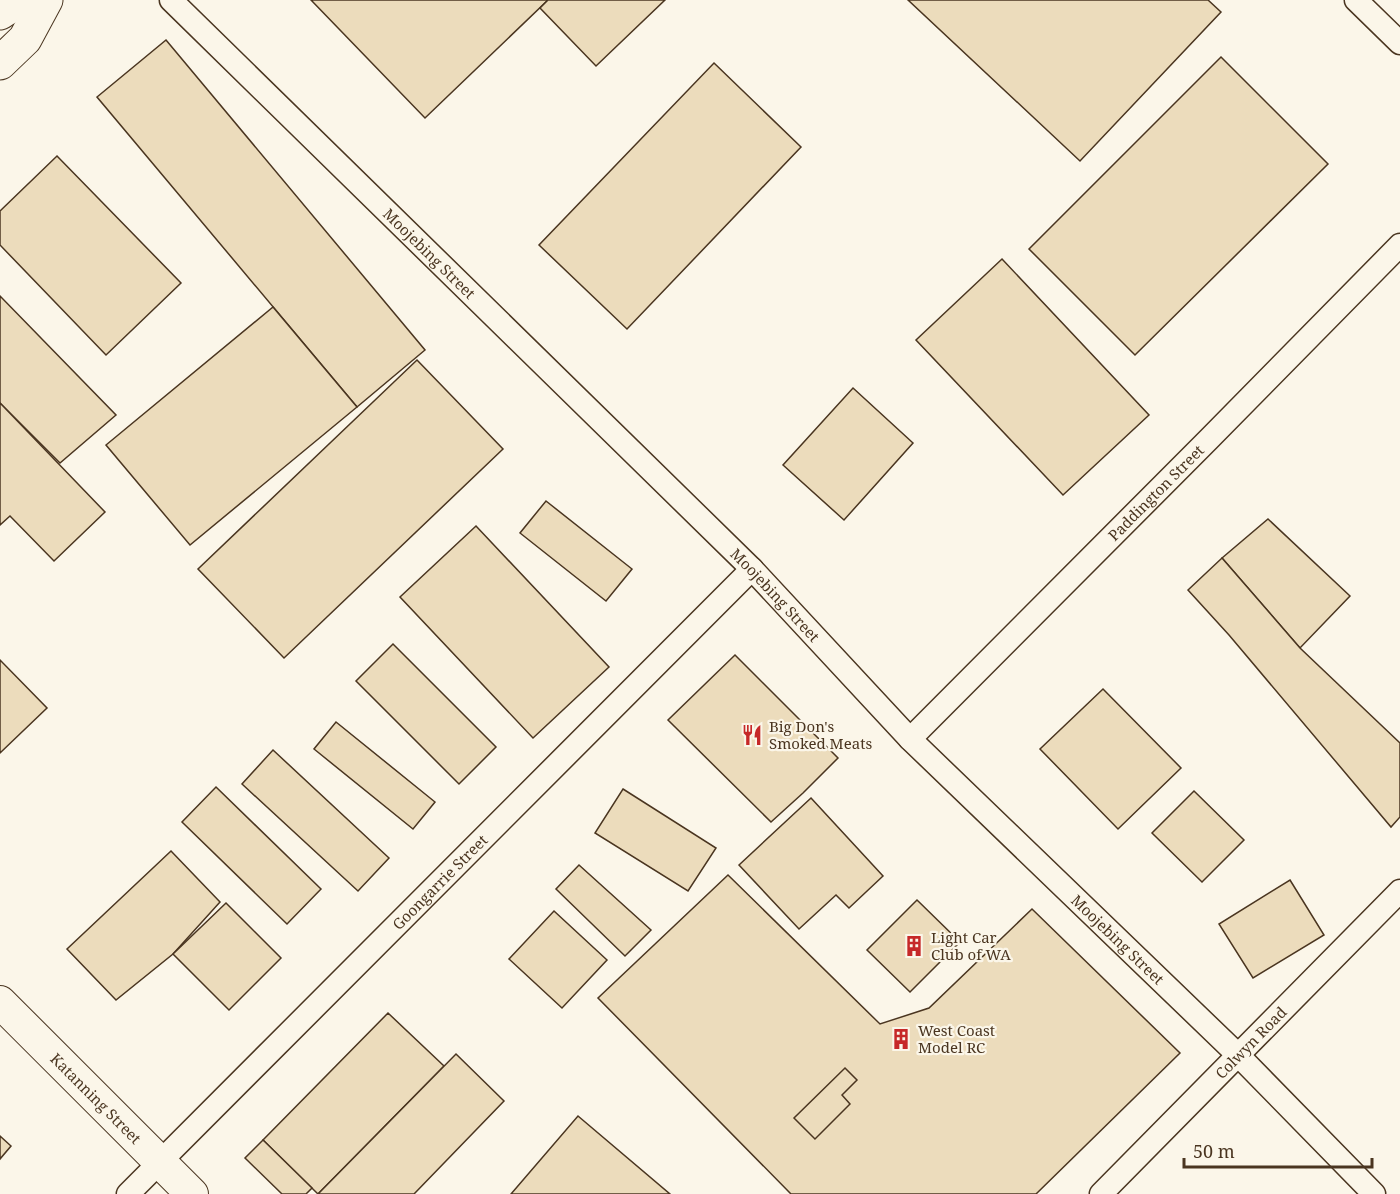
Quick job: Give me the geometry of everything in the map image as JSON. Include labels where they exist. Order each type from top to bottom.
[{"type":"highway","points":[[0,13],[20,0]]},
{"type":"highway","points":[[0,63],[25,39],[46,0]]},
{"type":"street","name":"Moojebing Street","points":[[171,0],[752,569],[910,740],[1239,1056],[1374,1194]]},
{"type":"street","points":[[1356,0],[1400,43]]},
{"type":"street","name":"Paddington Street","points":[[910,740],[1400,245]]},
{"type":"street","name":"Goongarrie Street","points":[[128,1194],[752,569]]},
{"type":"street","name":"Colwyn Road","points":[[1101,1194],[1400,891]]},
{"type":"street","name":"Katanning Street","points":[[0,1002],[192,1194]]},
{"type":"building","points":[[311,0],[548,0],[425,118]]},
{"type":"building","points":[[548,0],[665,0],[596,66],[540,8]]},
{"type":"building","points":[[908,0],[1208,0],[1221,12],[1080,161]]},
{"type":"building","points":[[166,40],[425,350],[357,407],[97,97]]},
{"type":"building","points":[[1221,57],[1328,164],[1135,355],[1029,249]]},
{"type":"building","points":[[714,63],[801,147],[627,329],[539,245]]},
{"type":"building","points":[[57,156],[181,283],[106,355],[0,245],[0,211]]},
{"type":"building","points":[[1002,259],[1149,415],[1063,495],[916,340]]},
{"type":"building","points":[[0,296],[116,415],[60,463],[0,403]]},
{"type":"building","points":[[273,307],[357,407],[190,545],[106,445]]},
{"type":"building","points":[[417,360],[503,449],[284,658],[198,569]]},
{"type":"building","points":[[853,388],[913,443],[844,520],[783,465]]},
{"type":"building","points":[[0,403],[105,512],[54,561],[10,516],[0,525]]},
{"type":"building","points":[[546,501],[632,569],[606,601],[520,533]]},
{"type":"building","points":[[1268,519],[1350,596],[1300,648],[1222,558]]},
{"type":"building","points":[[476,526],[609,667],[533,738],[400,597]]},
{"type":"building","points":[[1222,558],[1300,648],[1400,743],[1400,817],[1391,827],[1229,635],[1188,590]]},
{"type":"building","points":[[393,644],[496,747],[459,784],[356,681]]},
{"type":"building","points":[[735,655],[838,758],[771,822],[668,720]]},
{"type":"building","points":[[0,660],[47,708],[0,753]]},
{"type":"building","points":[[1103,689],[1181,768],[1118,829],[1040,749]]},
{"type":"building","points":[[336,722],[435,802],[413,829],[314,749]]},
{"type":"building","points":[[273,750],[389,858],[358,891],[242,784]]},
{"type":"building","points":[[216,787],[321,889],[287,924],[182,822]]},
{"type":"building","points":[[623,789],[716,848],[688,891],[595,833]]},
{"type":"building","points":[[1194,791],[1244,840],[1202,882],[1152,833]]},
{"type":"building","points":[[811,798],[883,876],[849,908],[836,895],[799,929],[739,865]]},
{"type":"building","points":[[171,851],[220,902],[173,954],[116,1000],[67,949]]},
{"type":"building","points":[[579,865],[651,930],[625,956],[556,889]]},
{"type":"building","name":"West Coast Model RC","points":[[728,875],[880,1024],[929,1008],[1032,909],[1180,1053],[1036,1194],[791,1194],[598,998]]},
{"type":"building","points":[[1290,880],[1324,935],[1253,978],[1219,924]]},
{"type":"building","name":"Light Car Club of WA","points":[[917,900],[960,942],[910,992],[867,950]]},
{"type":"building","points":[[226,903],[281,958],[229,1010],[173,954]]},
{"type":"building","points":[[554,911],[607,960],[562,1008],[509,959]]},
{"type":"building","points":[[388,1013],[444,1066],[318,1194],[263,1140]]},
{"type":"building","points":[[456,1054],[504,1101],[414,1194],[318,1194]]},
{"type":"building","points":[[845,1068],[857,1080],[842,1095],[850,1104],[815,1139],[794,1118]]},
{"type":"building","points":[[578,1116],[670,1194],[511,1194]]},
{"type":"building","points":[[0,1136],[11,1146],[0,1159]]},
{"type":"building","points":[[263,1140],[312,1188],[306,1194],[282,1194],[245,1158]]},
{"type":"place","name":"Big Don's Smoked Meats","points":[[752,735]]},
{"type":"place","name":"Light Car Club of WA","points":[[914,946]]},
{"type":"place","name":"West Coast Model RC","points":[[901,1039]]}]
